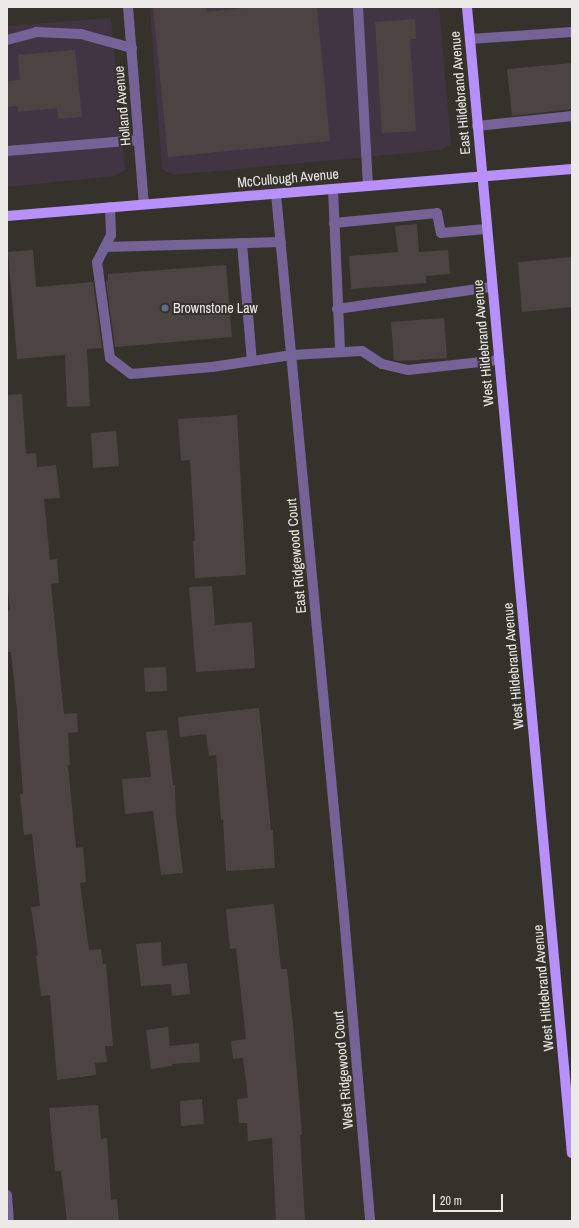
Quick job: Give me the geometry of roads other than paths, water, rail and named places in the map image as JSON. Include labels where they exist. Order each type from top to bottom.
[{"type":"main road","name":"East Hildebrand Avenue","points":[[467,7],[481,176]]},
{"type":"main road","name":"McCullough Avenue","points":[[7,216],[572,169]]},
{"type":"main road","name":"West Hildebrand Avenue","points":[[481,176],[572,1153]]},
{"type":"street","name":"Holland Avenue","points":[[128,7],[144,204]]},
{"type":"street","points":[[358,7],[368,186]]},
{"type":"street","points":[[7,40],[36,32],[81,34],[132,48]]},
{"type":"street","points":[[470,39],[572,32]]},
{"type":"street","points":[[477,126],[572,116]]},
{"type":"street","points":[[7,151],[139,140]]},
{"type":"street","points":[[333,189],[340,352]]},
{"type":"street","name":"East Ridgewood Court","points":[[276,194],[344,916]]},
{"type":"street","points":[[110,207],[110,235],[97,262],[110,358],[131,374],[292,356],[362,351],[382,364],[408,370],[498,360]]},
{"type":"street","points":[[334,223],[437,213],[441,233],[486,229]]},
{"type":"street","points":[[105,247],[281,242]]},
{"type":"street","points":[[242,243],[252,361]]},
{"type":"street","points":[[338,309],[491,286]]},
{"type":"street","name":"West Ridgewood Court","points":[[344,916],[370,1221]]},
{"type":"street","points":[[7,1195],[9,1221]]},
{"type":"place","name":"Brownstone Law","points":[[165,308]]}]
